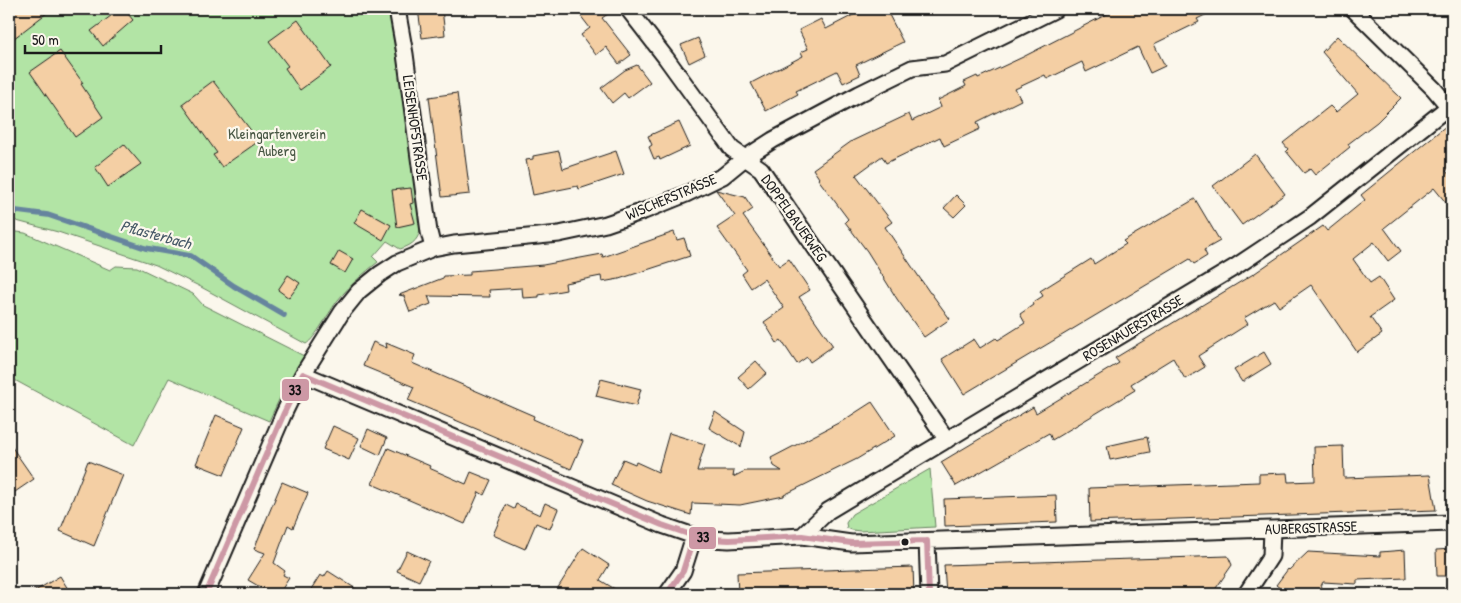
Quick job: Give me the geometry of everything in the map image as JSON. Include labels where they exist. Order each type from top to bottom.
[{"type":"street","name":"LEISENHOFSTRASSE","points":[[397,9],[405,54],[429,232],[433,248]]},
{"type":"street","name":"DOPPELBAUERWEG","points":[[628,9],[732,149],[761,170],[946,440]]},
{"type":"street","points":[[1353,9],[1451,105]]},
{"type":"street","name":"WISCHERSTRASSE","points":[[208,594],[284,413],[303,374],[342,312],[359,292],[380,274],[397,263],[433,248],[454,244],[559,234],[606,224],[644,211],[723,176],[745,158],[773,140],[912,68],[945,64],[1047,11]]},
{"type":"street","name":"ROSENAUERSTRASSE","points":[[802,536],[828,511],[1213,280],[1274,241],[1310,217],[1451,105]]},
{"type":"street","name":"AUBERGSTRASSE","points":[[303,374],[662,525],[694,536],[710,539],[729,540],[802,536],[851,543],[1452,523]]},
{"type":"street","points":[[1246,594],[1271,556],[1272,529]]},
{"type":"street","points":[[667,594],[683,571],[694,536]]},
{"type":"street","points":[[927,541],[929,594]]},
{"type":"green space","name":"Kleingartenverein Auberg","points":[[9,9],[391,9],[421,224],[418,237],[413,243],[400,249],[387,241],[373,257],[378,262],[343,295],[314,336],[306,344],[201,287],[156,265],[58,232],[9,219]]},
{"type":"green space","points":[[9,231],[25,233],[110,270],[116,266],[137,267],[193,294],[203,305],[304,356],[286,385],[269,421],[169,378],[134,445],[9,377]]},
{"type":"green space","points":[[930,469],[935,527],[860,531],[847,528],[846,523],[852,514]]},
{"type":"building","points":[[9,9],[52,9],[9,42]]},
{"type":"building","points":[[120,9],[124,9],[133,20],[103,46],[91,31]]},
{"type":"building","points":[[418,9],[442,9],[445,35],[422,38]]},
{"type":"building","points":[[588,9],[615,9],[602,18],[631,55],[619,64],[606,47],[596,55],[581,35],[590,28],[580,15]]},
{"type":"building","points":[[865,9],[886,9],[903,42],[856,65],[860,75],[843,83],[837,71],[796,91],[798,94],[766,111],[751,83],[803,56],[801,52],[808,49],[799,30],[821,19],[826,29]]},
{"type":"building","points":[[1117,9],[1217,9],[1197,19],[1199,22],[1154,44],[1165,66],[1150,73],[1138,47],[1086,72],[1082,62],[1047,79],[1045,75],[1015,89],[1021,100],[977,122],[980,129],[944,146],[940,137],[886,163],[882,156],[856,175],[892,222],[885,227],[950,319],[924,337],[897,299],[867,251],[845,222],[848,219],[818,179],[813,169],[852,141],[909,114],[912,121],[941,107],[938,100],[966,86],[964,82],[977,76],[978,78],[1023,57]]},
{"type":"building","points":[[298,20],[331,67],[300,90],[285,68],[288,66],[269,41]]},
{"type":"building","points":[[1337,36],[1401,98],[1377,122],[1348,144],[1350,147],[1315,175],[1310,169],[1304,173],[1286,151],[1288,149],[1283,143],[1330,106],[1336,112],[1358,94],[1322,52]]},
{"type":"building","points":[[698,38],[705,55],[689,63],[681,45]]},
{"type":"building","points":[[60,51],[83,83],[81,84],[103,117],[75,137],[30,72]]},
{"type":"building","points":[[637,65],[650,82],[628,98],[624,93],[612,103],[601,88],[625,70]]},
{"type":"building","points":[[213,81],[259,141],[222,167],[213,155],[217,153],[182,104]]},
{"type":"building","points":[[457,93],[470,194],[442,197],[429,97]]},
{"type":"building","points":[[1452,121],[1452,166],[1446,171],[1452,178],[1452,210],[1434,188],[1384,228],[1401,251],[1388,261],[1374,242],[1353,259],[1370,283],[1379,277],[1394,300],[1370,317],[1382,334],[1357,352],[1311,285],[1279,307],[1274,300],[1244,318],[1248,324],[1198,356],[1205,367],[1185,379],[1173,358],[1131,384],[1135,390],[1052,440],[1049,433],[956,486],[941,462],[1033,407],[1036,413],[1119,363],[1115,358],[1255,273],[1323,226],[1327,231],[1365,200],[1361,195]]},
{"type":"building","points":[[679,122],[690,146],[660,160],[659,157],[654,159],[649,147],[652,145],[648,136]]},
{"type":"building","points":[[124,144],[141,164],[108,187],[95,167]]},
{"type":"building","points":[[559,151],[563,169],[616,151],[624,174],[579,189],[578,186],[533,195],[526,160],[533,159],[533,156]]},
{"type":"building","points":[[1255,154],[1285,194],[1242,225],[1213,186]]},
{"type":"building","points":[[411,188],[413,203],[410,204],[415,223],[397,227],[392,190]]},
{"type":"building","points":[[716,190],[745,197],[753,209],[743,216],[779,266],[789,259],[810,290],[799,297],[833,346],[810,362],[807,357],[797,364],[781,340],[777,343],[764,322],[784,308],[764,279],[751,288],[742,274],[747,270],[717,228],[735,216]]},
{"type":"building","points":[[956,195],[966,205],[954,217],[944,208]]},
{"type":"building","points":[[1195,199],[1220,241],[1204,250],[1207,256],[1194,264],[1190,259],[964,394],[942,359],[974,339],[980,348],[996,338],[998,340],[1025,323],[1020,314],[1043,296],[1040,291],[1091,259],[1094,264],[1126,244],[1123,241]]},
{"type":"building","points":[[362,209],[391,225],[383,240],[354,223]]},
{"type":"building","points":[[674,232],[677,240],[684,238],[690,256],[619,279],[602,282],[601,276],[565,283],[566,290],[539,295],[539,297],[523,298],[522,288],[489,290],[490,297],[428,296],[431,304],[410,312],[404,296],[399,295],[444,276],[470,275],[470,271],[543,265],[602,254],[603,257]]},
{"type":"building","points":[[339,251],[353,259],[345,273],[331,265]]},
{"type":"building","points":[[288,275],[300,283],[289,298],[278,290]]},
{"type":"building","points":[[373,342],[387,348],[386,343],[415,355],[412,363],[534,416],[533,419],[583,441],[571,469],[408,400],[414,387],[363,366]]},
{"type":"building","points":[[1264,352],[1271,364],[1242,382],[1234,370]]},
{"type":"building","points":[[756,361],[767,373],[749,389],[738,377]]},
{"type":"building","points":[[601,379],[641,389],[636,406],[596,396]]},
{"type":"building","points":[[872,402],[895,436],[857,459],[784,496],[740,505],[692,503],[691,515],[647,501],[611,485],[623,459],[635,464],[636,462],[658,472],[669,433],[705,444],[697,471],[734,471],[733,477],[745,471],[782,471],[774,466],[771,458],[844,420]]},
{"type":"building","points":[[715,412],[745,432],[741,447],[709,428]]},
{"type":"building","points":[[216,415],[244,427],[224,475],[196,464]]},
{"type":"building","points":[[333,426],[359,438],[349,460],[323,449]]},
{"type":"building","points":[[368,429],[387,438],[380,455],[361,446]]},
{"type":"building","points":[[1147,437],[1150,452],[1110,460],[1107,446]]},
{"type":"building","points":[[9,443],[34,479],[9,496]]},
{"type":"building","points":[[1343,446],[1344,478],[1430,475],[1436,510],[1090,522],[1089,488],[1259,482],[1259,474],[1287,473],[1288,482],[1315,481],[1314,447]]},
{"type":"building","points":[[388,448],[466,484],[471,472],[491,480],[484,495],[479,492],[465,524],[372,484]]},
{"type":"building","points":[[88,461],[123,475],[94,546],[60,531]]},
{"type":"building","points":[[282,482],[308,493],[293,528],[288,525],[274,563],[285,571],[283,575],[289,578],[279,594],[272,594],[248,580],[265,553],[254,549]]},
{"type":"building","points":[[1056,495],[1057,522],[945,526],[944,499]]},
{"type":"building","points":[[545,503],[558,509],[550,529],[536,523],[525,549],[493,535],[506,505],[514,509],[516,504],[540,515]]},
{"type":"building","points":[[583,548],[609,565],[600,580],[623,594],[554,594]]},
{"type":"building","points":[[1452,549],[1452,576],[1437,576],[1436,550]]},
{"type":"building","points":[[1405,550],[1406,578],[1357,580],[1357,584],[1323,582],[1317,594],[1287,594],[1276,585],[1288,569],[1308,552],[1380,556],[1380,552]]},
{"type":"building","points":[[407,551],[429,561],[419,581],[397,571]]},
{"type":"building","points":[[1228,556],[1232,565],[1212,594],[1170,594],[1170,591],[1091,594],[946,594],[944,565]]},
{"type":"building","points":[[913,567],[914,594],[738,594],[737,573]]},
{"type":"building","points":[[328,571],[364,594],[308,594],[320,575],[324,577]]},
{"type":"building","points":[[60,576],[71,594],[30,594]]},
{"type":"waterway","name":"Pflasterbach","points":[[9,210],[48,215],[145,248],[191,256],[234,286],[284,315]]},
{"type":"transit line","name":"33","points":[[211,594],[207,592],[284,413],[303,374],[662,525],[694,536],[729,540],[802,536],[851,543],[927,541]]},
{"type":"transit line","name":"33","points":[[667,594],[683,571],[694,536]]},
{"type":"transit line","name":"33","points":[[927,541],[929,594]]}]
